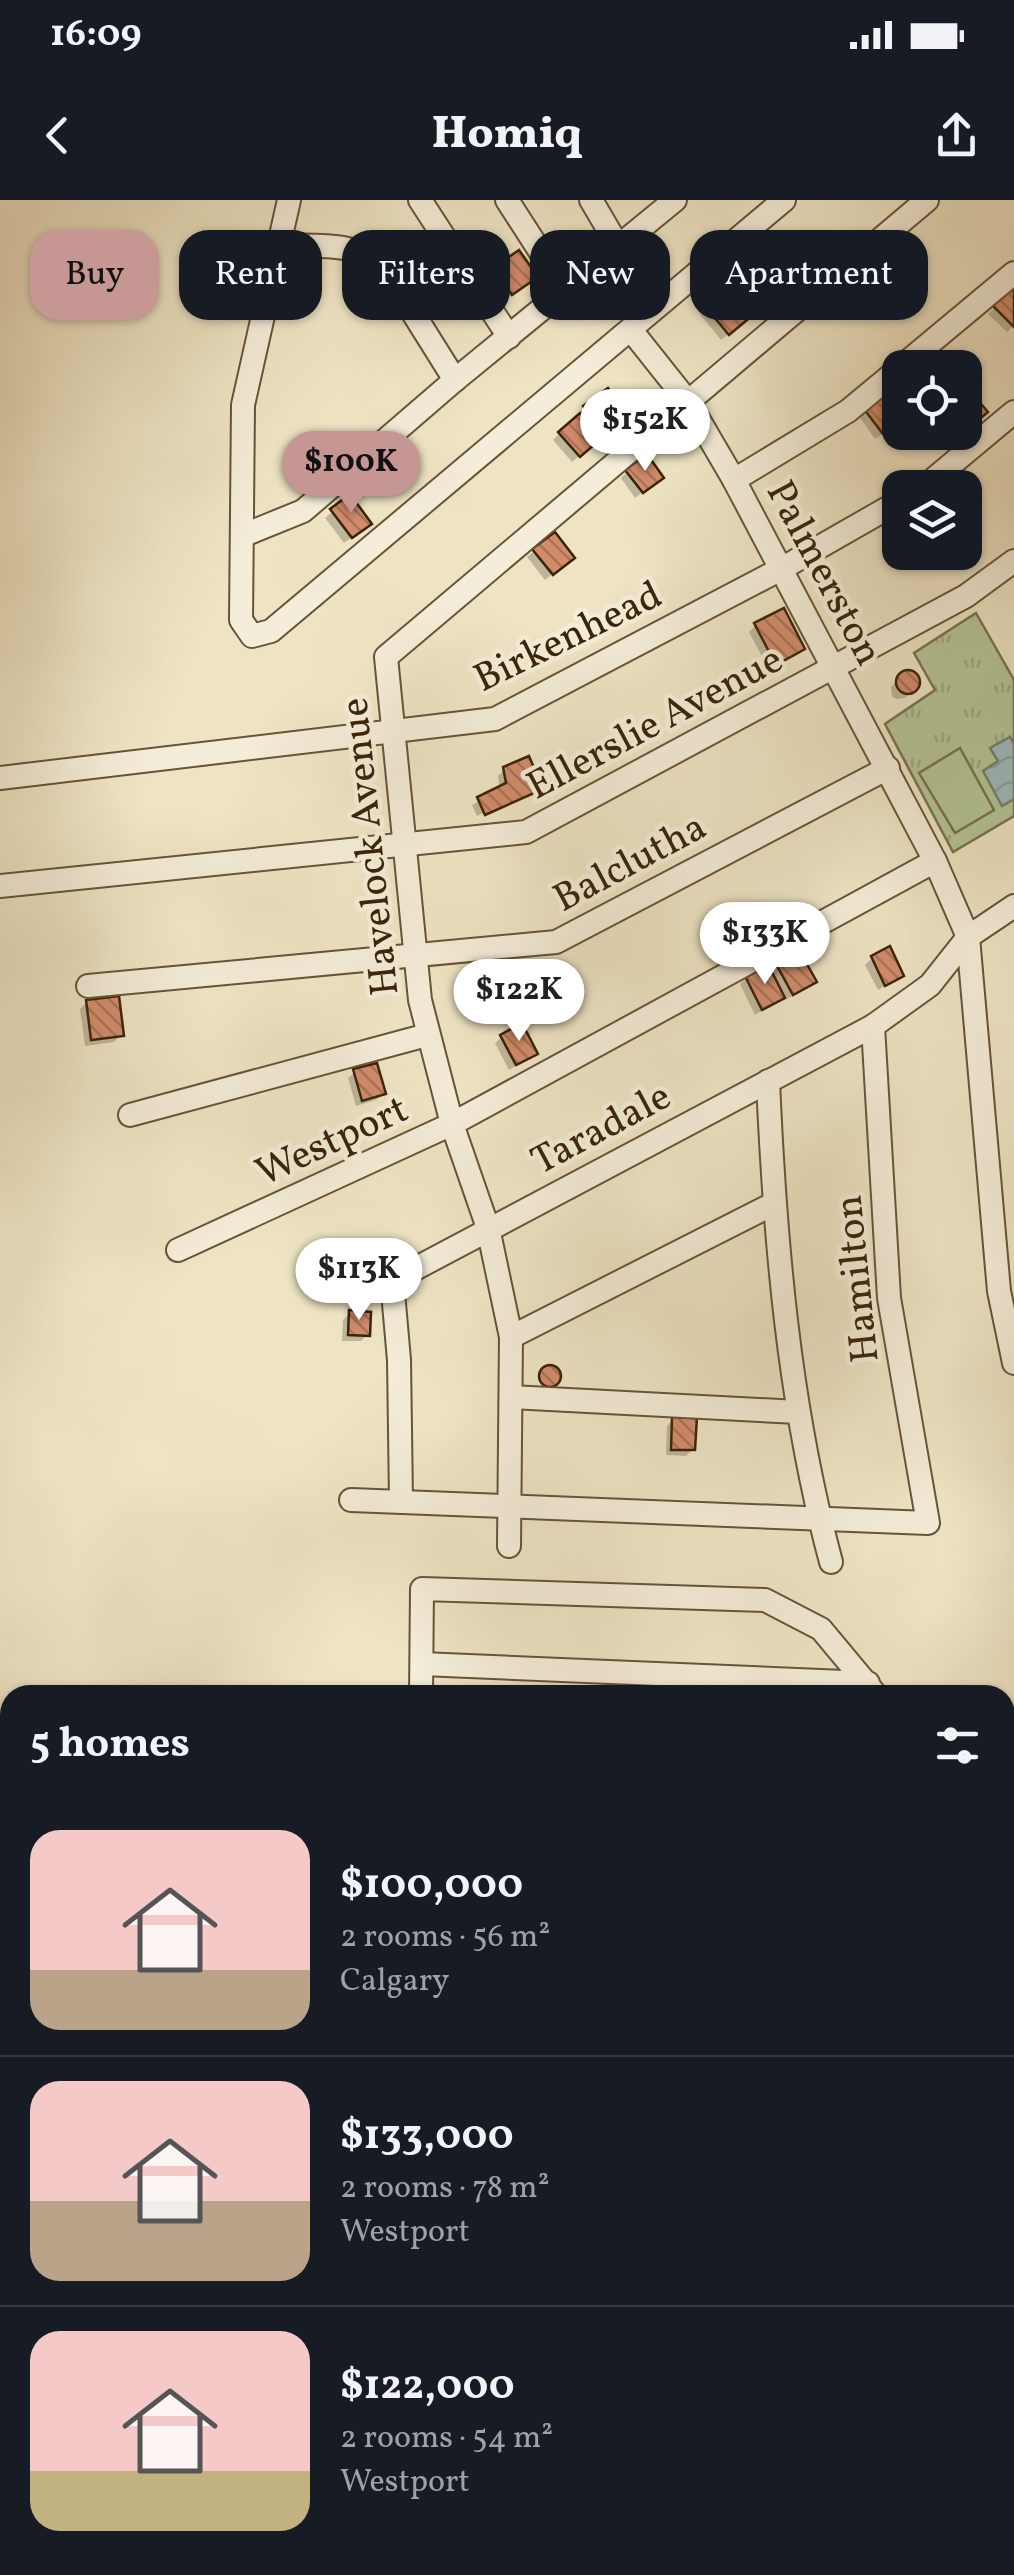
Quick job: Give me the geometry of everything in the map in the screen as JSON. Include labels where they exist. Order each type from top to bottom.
[{"type":"street","points":[[282,230],[289,200]]},
{"type":"street","points":[[420,200],[508,337]]},
{"type":"street","points":[[508,200],[530,235]]},
{"type":"street","points":[[591,200],[609,230]]},
{"type":"street","points":[[670,295],[784,200]]},
{"type":"street","name":"Havelock Avenue","points":[[510,1546],[511,1337],[488,1228],[427,1035],[386,656],[927,200]]},
{"type":"street","points":[[637,230],[669,202]]},
{"type":"street","points":[[322,247],[368,252],[383,265],[455,380]]},
{"type":"street","points":[[922,350],[1014,273]]},
{"type":"street","points":[[244,535],[303,510],[530,319]]},
{"type":"street","points":[[262,320],[243,405],[241,620],[252,636],[271,631],[642,320]]},
{"type":"street","name":"Palmerston","points":[[631,330],[689,403],[734,480],[888,768],[968,937],[999,1291],[1014,1363]]},
{"type":"street","points":[[734,480],[848,411],[882,383]]},
{"type":"street","points":[[945,470],[1014,412]]},
{"type":"street","name":"Birkenhead","points":[[0,778],[495,719],[882,511]]},
{"type":"street","name":"Ellerslie Avenue","points":[[0,886],[526,832],[966,596],[1014,561]]},
{"type":"street","name":"Balclutha","points":[[88,986],[556,942],[888,768]]},
{"type":"street","name":"Westport","points":[[178,1250],[452,1124],[935,861]]},
{"type":"street","name":"Taradale","points":[[401,1502],[399,1360],[392,1281],[873,1026],[930,985],[968,937],[1014,906]]},
{"type":"street","name":"Hamilton","points":[[819,1517],[928,1522],[889,1298],[873,1026]]},
{"type":"street","points":[[130,1115],[427,1035]]},
{"type":"street","points":[[768,1082],[773,1204],[798,1412],[830,1562]]},
{"type":"street","points":[[511,1337],[773,1204]]},
{"type":"street","points":[[511,1398],[798,1412]]},
{"type":"street","points":[[351,1500],[819,1517]]},
{"type":"street","points":[[421,1685],[422,1589],[765,1600],[821,1629],[869,1685]]},
{"type":"street","points":[[422,1664],[800,1685]]},
{"type":"green space","points":[[976,613],[1014,680],[1014,816],[953,852],[885,724],[935,690],[914,653]]},
{"type":"green space","points":[[960,748],[994,810],[955,833],[919,773]]},
{"type":"water","points":[[1010,737],[1014,744],[1014,799],[1002,806],[983,771],[998,761],[990,748]]},
{"type":"building","points":[[519,250],[530,266],[530,283],[512,295],[510,292],[510,256]]},
{"type":"building","points":[[1014,286],[1014,327],[992,305]]},
{"type":"building","points":[[716,320],[747,320],[729,335]]},
{"type":"building","points":[[608,388],[630,418],[605,436],[583,406]]},
{"type":"building","points":[[882,396],[882,433],[864,409]]},
{"type":"building","points":[[580,413],[602,438],[580,457],[558,432]]},
{"type":"building","points":[[647,454],[664,478],[643,493],[625,470]]},
{"type":"building","points":[[350,494],[372,524],[352,538],[330,509]]},
{"type":"building","points":[[555,532],[575,558],[553,575],[532,549]]},
{"type":"building","points":[[784,608],[805,649],[776,665],[754,623]]},
{"type":"building","points":[[908,670],[917,673],[917,691],[908,694],[899,691],[896,682],[899,673]]},
{"type":"building","points":[[529,756],[543,789],[485,815],[477,797],[506,783],[503,767]]},
{"type":"building","points":[[890,946],[904,976],[885,986],[871,956]]},
{"type":"building","points":[[799,950],[817,982],[793,995],[775,962]]},
{"type":"building","points":[[768,964],[785,998],[762,1010],[745,976]]},
{"type":"building","points":[[119,996],[124,1036],[91,1040],[86,1000]]},
{"type":"building","points":[[522,1023],[538,1054],[516,1065],[500,1035]]},
{"type":"building","points":[[377,1063],[386,1094],[362,1101],[353,1069]]},
{"type":"building","points":[[349,1310],[371,1312],[370,1336],[348,1335]]},
{"type":"building","points":[[550,1365],[558,1368],[558,1384],[550,1387],[542,1384],[539,1376],[542,1368]]},
{"type":"building","points":[[672,1417],[697,1417],[695,1450],[671,1450]]}]
